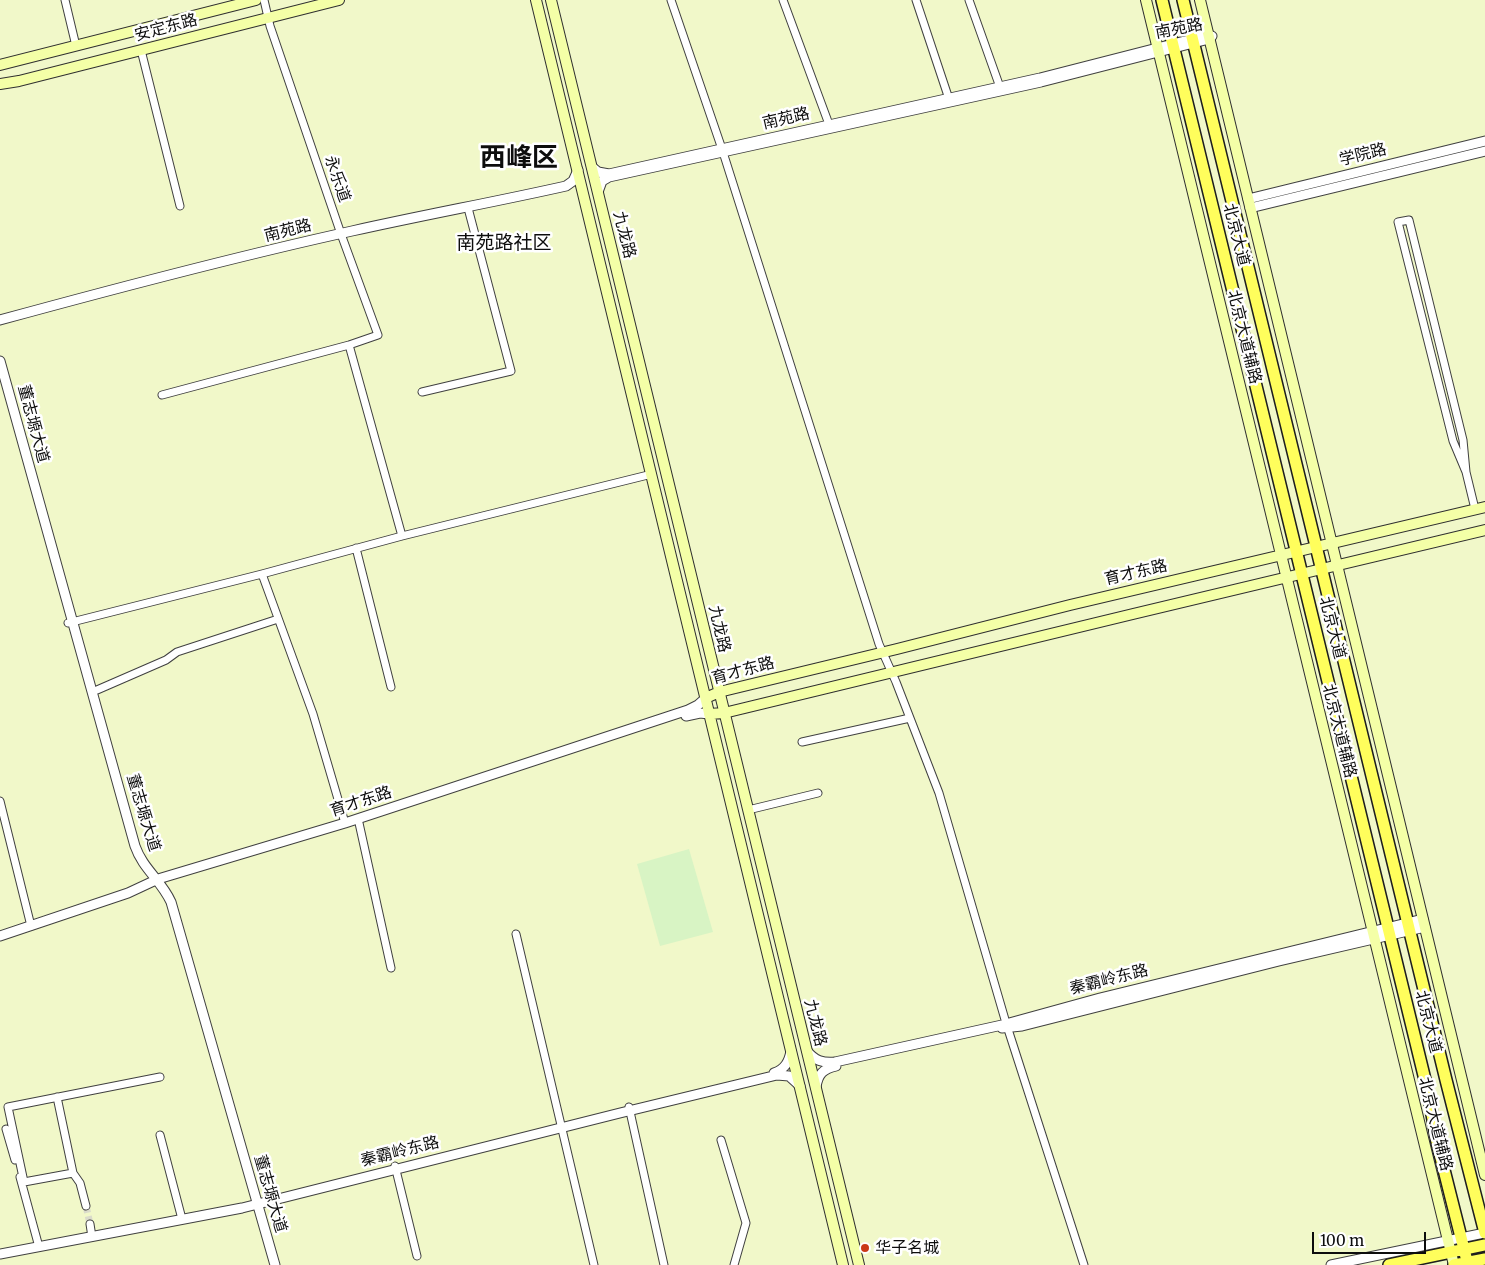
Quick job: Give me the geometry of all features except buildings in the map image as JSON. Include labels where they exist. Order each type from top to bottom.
[{"type":"main road","name":"安定东路","points":[[0,65],[256,0]]},
{"type":"main road","name":"安定东路","points":[[0,84],[19,81],[339,0]]},
{"type":"main road","name":"九龙路","points":[[536,0],[843,1265]]},
{"type":"main road","name":"九龙路","points":[[551,0],[859,1265]]},
{"type":"main road","name":"北京大道辅路","points":[[1146,0],[1454,1265]]},
{"type":"main road","name":"北京大道","points":[[1162,0],[1389,931],[1467,1264]]},
{"type":"main road","name":"北京大道","points":[[1183,0],[1408,926],[1485,1233]]},
{"type":"main road","points":[[1200,0],[1485,1175]]},
{"type":"main road","name":"育才东路","points":[[706,698],[719,692],[1070,604],[1480,508]]},
{"type":"main road","name":"育才东路","points":[[710,714],[724,713],[1485,530]]},
{"type":"main road","points":[[1389,1265],[1463,1244],[1485,1245]]},
{"type":"main road","points":[[1454,1265],[1485,1259]]},
{"type":"street","points":[[65,0],[76,46]]},
{"type":"street","name":"永乐道","points":[[264,0],[268,18],[378,335],[349,345]]},
{"type":"street","points":[[671,0],[723,151],[883,652],[939,793],[1007,1026],[1084,1265]]},
{"type":"street","points":[[783,0],[830,126]]},
{"type":"street","points":[[916,0],[949,101]]},
{"type":"street","points":[[969,0],[1000,89]]},
{"type":"street","name":"南苑路","points":[[598,192],[602,181],[609,177],[830,126],[949,101],[1209,37]]},
{"type":"street","points":[[141,50],[180,206]]},
{"type":"street","name":"学院路","points":[[1249,203],[1485,141]]},
{"type":"street","name":"南苑路","points":[[592,167],[598,172],[609,174],[723,151]]},
{"type":"street","name":"学院路","points":[[1249,203],[1485,151]]},
{"type":"street","name":"南苑路","points":[[468,209],[566,186],[575,178],[578,170]]},
{"type":"street","name":"南苑路","points":[[0,321],[142,282],[342,235],[572,188],[579,190],[584,195]]},
{"type":"street","points":[[422,392],[511,371],[468,209]]},
{"type":"street","points":[[1466,472],[1463,440],[1409,220],[1398,222],[1454,441],[1466,472],[1480,508]]},
{"type":"street","points":[[162,395],[349,345],[402,536]]},
{"type":"street","name":"董志塬大道","points":[[0,361],[70,623]]},
{"type":"street","name":"董志塬大道","points":[[0,377],[139,856],[156,882],[168,895],[174,909],[271,1265]]},
{"type":"street","points":[[70,623],[402,536],[652,474]]},
{"type":"street","points":[[356,548],[391,687]]},
{"type":"street","points":[[262,574],[313,714],[345,822]]},
{"type":"street","points":[[97,690],[166,660],[177,652],[278,619]]},
{"type":"street","name":"育才东路","points":[[0,936],[156,882],[688,710],[706,698]]},
{"type":"street","name":"育才东路","points":[[0,941],[130,897],[156,882],[359,823],[690,714],[700,712],[710,714]]},
{"type":"street","points":[[802,742],[910,718]]},
{"type":"street","points":[[748,810],[818,793]]},
{"type":"street","points":[[0,801],[31,926]]},
{"type":"street","points":[[359,823],[391,968]]},
{"type":"street","name":"秦霸岭东路","points":[[816,1088],[819,1075],[828,1068],[1007,1026],[1109,996],[1424,923]]},
{"type":"street","points":[[516,934],[594,1265]]},
{"type":"street","name":"秦霸岭东路","points":[[806,1049],[814,1059],[820,1062],[835,1062],[1007,1026]]},
{"type":"street","name":"秦霸岭东路","points":[[0,1253],[255,1203],[777,1072],[787,1064],[792,1051]]},
{"type":"street","name":"秦霸岭东路","points":[[629,1109],[777,1075],[790,1076],[801,1088]]},
{"type":"street","points":[[73,1173],[24,1182],[8,1107],[160,1077]]},
{"type":"street","points":[[57,1097],[73,1173],[80,1183],[86,1206]]},
{"type":"street","points":[[629,1109],[664,1265]]},
{"type":"street","points":[[6,1129],[38,1245]]},
{"type":"street","points":[[160,1135],[182,1218]]},
{"type":"street","points":[[721,1140],[746,1223],[734,1265]]},
{"type":"street","points":[[395,1167],[417,1256]]},
{"type":"street","name":"董志塬大道","points":[[255,1203],[275,1265]]},
{"type":"street","points":[[90,1224],[92,1235]]},
{"type":"street","points":[[1463,1244],[1485,1233]]},
{"type":"street","points":[[1331,1265],[1449,1247]]},
{"type":"green space","points":[[0,0],[1485,0],[1485,1265],[0,1265]]},
{"type":"green space","points":[[689,849],[713,932],[660,946],[637,864]]},
{"type":"tunnel","points":[[86,1206],[90,1224]]},
{"type":"place","name":"华子名城","points":[[865,1248]]},
{"type":"district","name":"西峰区","points":[[519,159]]},
{"type":"district","name":"南苑路社区","points":[[504,244]]}]
